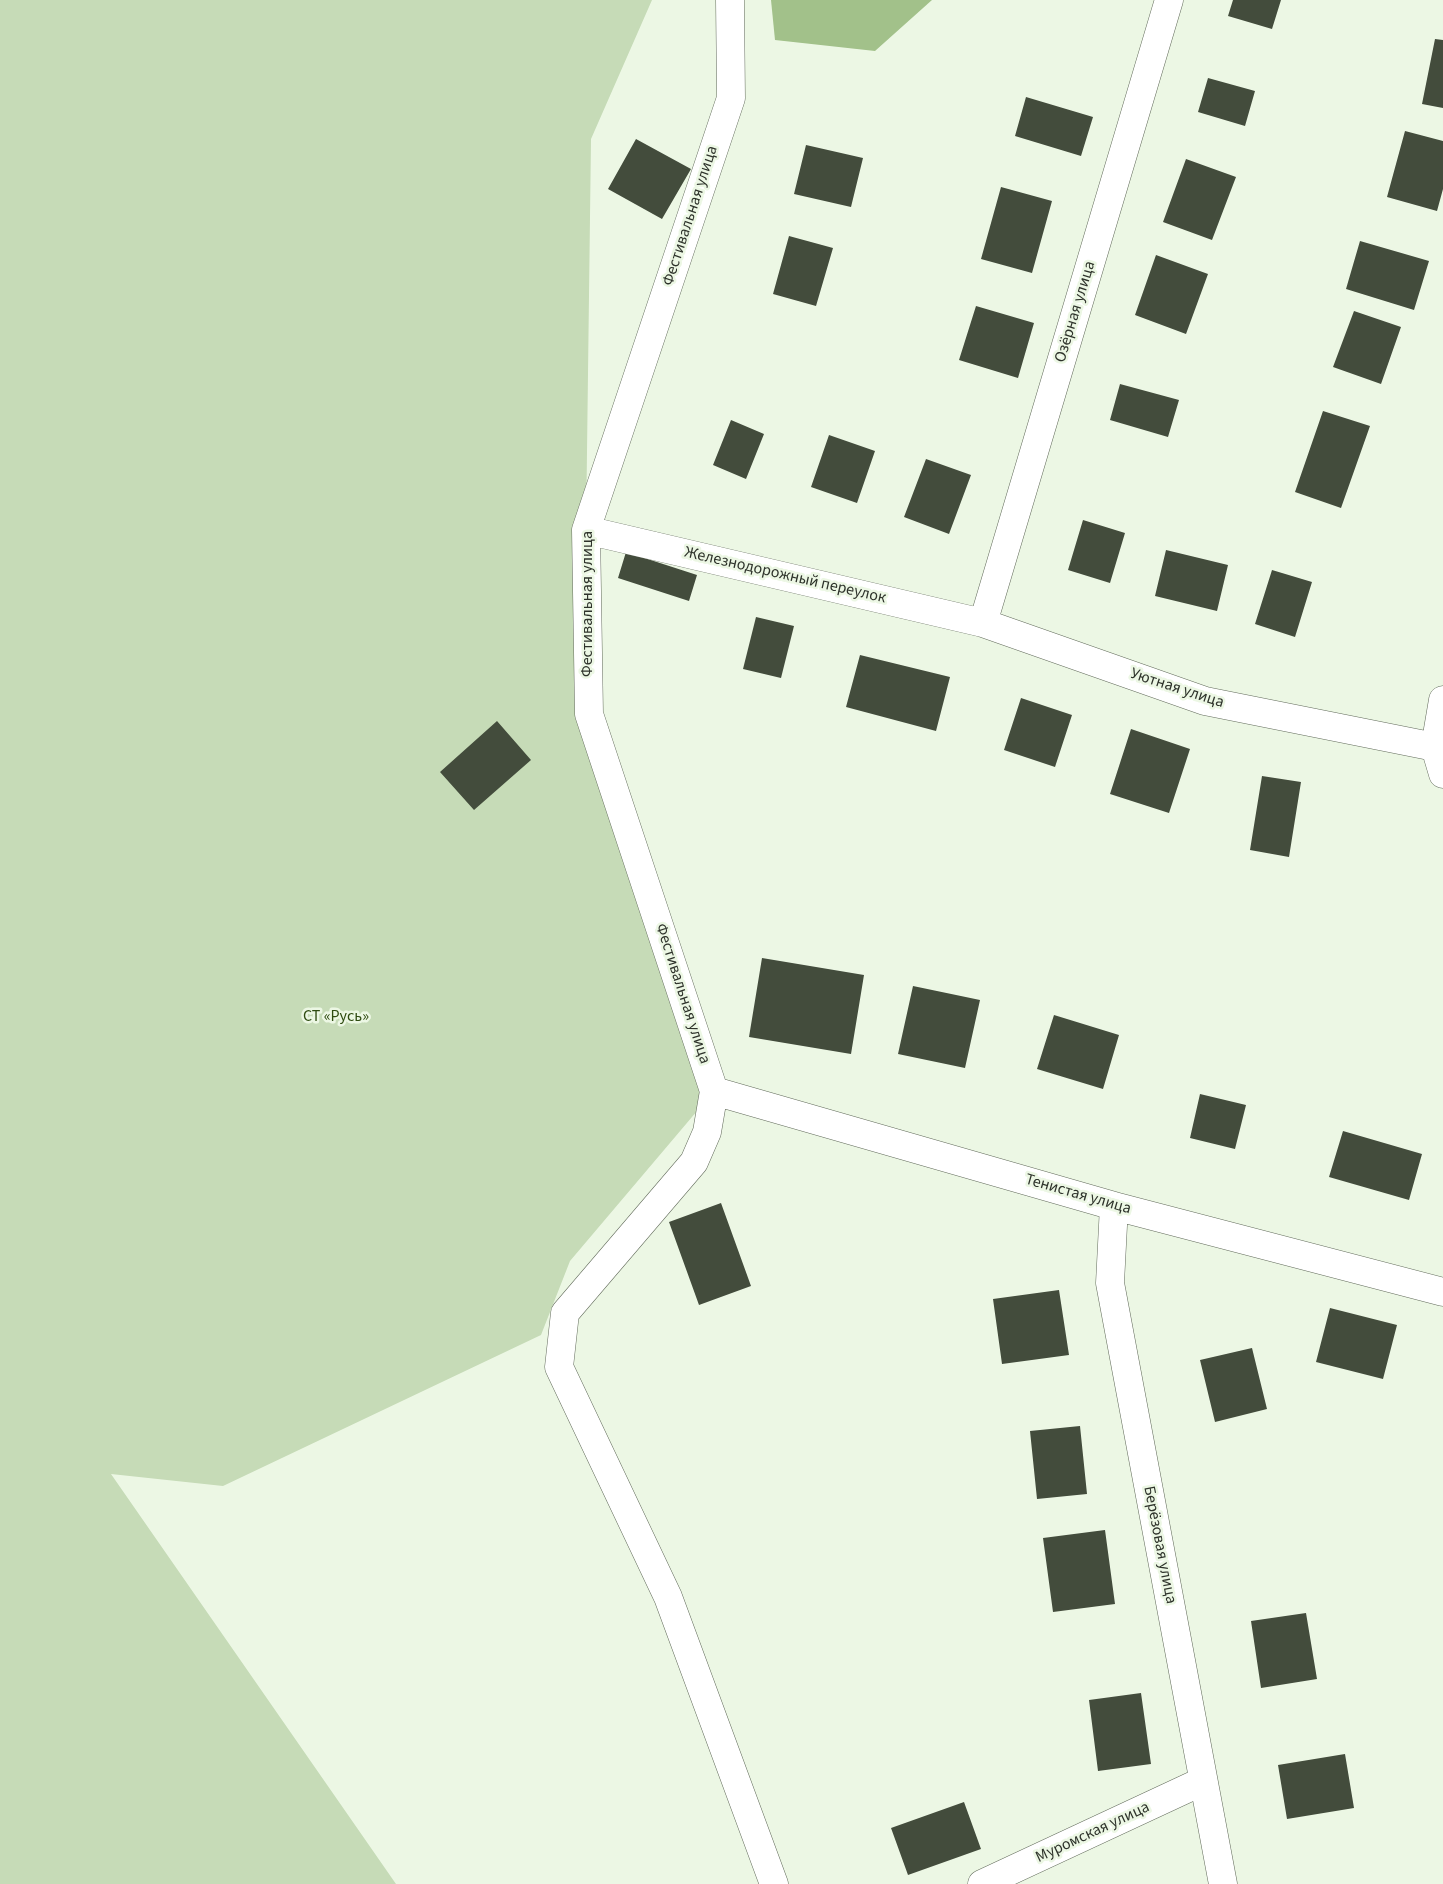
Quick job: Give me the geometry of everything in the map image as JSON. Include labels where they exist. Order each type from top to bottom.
[{"type":"street","name":"Фестивальная улица","points":[[714,1091],[589,714],[586,530],[731,98],[730,0]]},
{"type":"street","name":"Озёрная улица","points":[[983,623],[1169,0]]},
{"type":"street","name":"Железнодорожный переулок","points":[[586,530],[983,623]]},
{"type":"street","name":"Уютная улица","points":[[983,623],[1205,701],[1435,747]]},
{"type":"street","points":[[1443,700],[1435,747],[1443,774]]},
{"type":"street","name":"Тенистая улица","points":[[714,1091],[1114,1206],[1443,1292]]},
{"type":"street","points":[[714,1091],[708,1132],[694,1162],[565,1313],[559,1368],[668,1597],[774,1884]]},
{"type":"street","name":"Берёзовая улица","points":[[1114,1206],[1110,1283],[1224,1884]]},
{"type":"street","name":"Муромская улица","points":[[982,1884],[1203,1781]]},
{"type":"green space","name":"СТ «Русь»","points":[[0,0],[652,0],[591,139],[586,530],[589,714],[714,1091],[570,1261],[541,1335],[223,1486],[111,1474],[396,1884],[0,1884]]},
{"type":"shaded area","points":[[771,0],[932,0],[875,51],[775,40]]},
{"type":"building","points":[[1233,0],[1281,0],[1272,29],[1228,16]]},
{"type":"building","points":[[1435,39],[1443,40],[1443,108],[1422,104]]},
{"type":"building","points":[[1208,78],[1255,91],[1245,126],[1198,112]]},
{"type":"building","points":[[1026,97],[1093,117],[1081,156],[1015,136]]},
{"type":"building","points":[[1405,131],[1443,141],[1443,189],[1437,211],[1387,197]]},
{"type":"building","points":[[636,139],[691,169],[662,219],[608,189]]},
{"type":"building","points":[[806,145],[863,158],[851,207],[794,194]]},
{"type":"building","points":[[1186,159],[1236,177],[1212,240],[1163,222]]},
{"type":"building","points":[[1001,187],[1052,201],[1032,273],[981,259]]},
{"type":"building","points":[[789,236],[833,248],[816,306],[773,294]]},
{"type":"building","points":[[1360,241],[1429,261],[1414,310],[1346,289]]},
{"type":"building","points":[[1156,255],[1208,274],[1186,334],[1135,315]]},
{"type":"building","points":[[976,306],[1034,323],[1018,378],[959,360]]},
{"type":"building","points":[[1354,311],[1401,327],[1381,384],[1333,367]]},
{"type":"building","points":[[1120,384],[1179,400],[1168,437],[1110,420]]},
{"type":"building","points":[[1323,411],[1370,426],[1341,508],[1295,492]]},
{"type":"building","points":[[731,420],[764,434],[746,479],[713,465]]},
{"type":"building","points":[[829,435],[875,451],[857,503],[811,487]]},
{"type":"building","points":[[926,459],[971,475],[949,534],[904,517]]},
{"type":"building","points":[[1083,520],[1125,533],[1110,583],[1068,570]]},
{"type":"building","points":[[1166,550],[1228,565],[1217,611],[1155,596]]},
{"type":"building","points":[[626,552],[697,575],[689,601],[618,578]]},
{"type":"building","points":[[1272,570],[1312,582],[1295,637],[1255,624]]},
{"type":"building","points":[[756,617],[794,626],[781,678],[743,669]]},
{"type":"building","points":[[860,655],[950,677],[936,731],[846,707]]},
{"type":"building","points":[[1021,698],[1072,715],[1055,767],[1004,750]]},
{"type":"building","points":[[497,721],[531,760],[474,810],[440,772]]},
{"type":"building","points":[[1131,729],[1190,749],[1169,813],[1110,794]]},
{"type":"building","points":[[1262,776],[1301,782],[1289,857],[1250,850]]},
{"type":"building","points":[[762,958],[864,975],[851,1054],[749,1037]]},
{"type":"building","points":[[913,986],[980,1000],[965,1068],[898,1054]]},
{"type":"building","points":[[1054,1015],[1119,1035],[1103,1089],[1037,1069]]},
{"type":"building","points":[[1200,1094],[1246,1105],[1235,1149],[1190,1138]]},
{"type":"building","points":[[1343,1131],[1422,1154],[1409,1200],[1329,1177]]},
{"type":"building","points":[[721,1203],[751,1286],[699,1305],[669,1222]]},
{"type":"building","points":[[1059,1290],[1069,1355],[1002,1364],[993,1299]]},
{"type":"building","points":[[1330,1308],[1397,1325],[1383,1379],[1316,1362]]},
{"type":"building","points":[[1252,1348],[1267,1409],[1215,1422],[1200,1360]]},
{"type":"building","points":[[1080,1426],[1087,1494],[1037,1499],[1030,1431]]},
{"type":"building","points":[[1105,1530],[1115,1604],[1053,1612],[1043,1538]]},
{"type":"building","points":[[1306,1613],[1317,1679],[1261,1688],[1251,1621]]},
{"type":"building","points":[[1141,1693],[1151,1764],[1098,1771],[1089,1700]]},
{"type":"building","points":[[1345,1754],[1354,1808],[1287,1819],[1278,1765]]},
{"type":"building","points":[[964,1802],[981,1849],[908,1875],[891,1828]]}]
